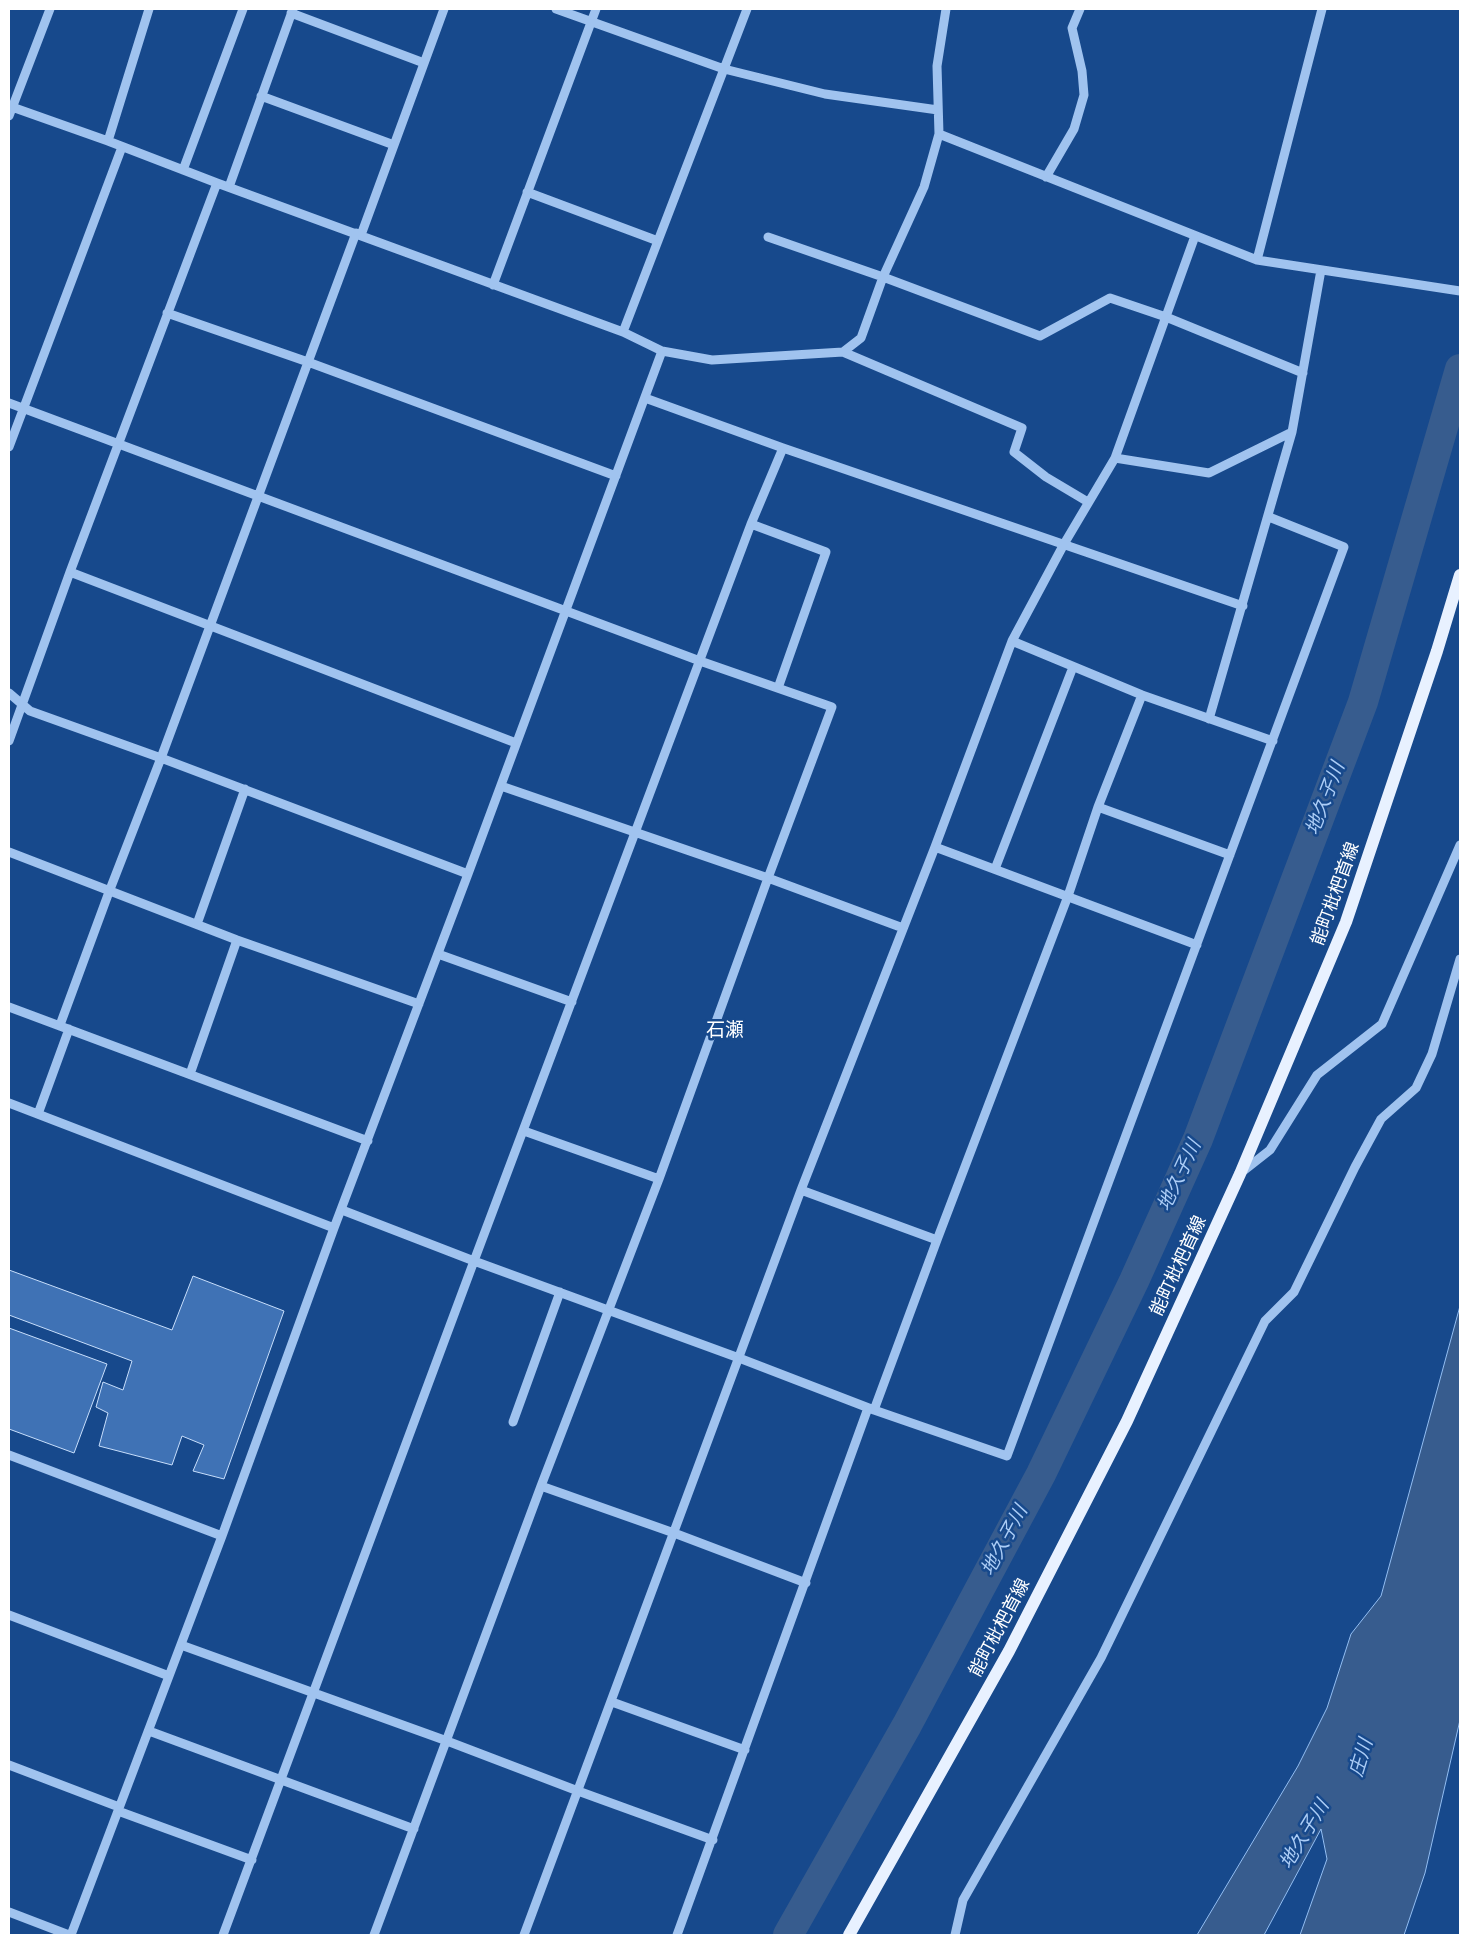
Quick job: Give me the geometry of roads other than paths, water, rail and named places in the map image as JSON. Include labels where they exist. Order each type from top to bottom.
[{"type":"main road","name":"能町枇杷首線","points":[[849,1935],[1009,1651],[1127,1421],[1240,1174],[1346,922],[1437,651],[1460,575]]},
{"type":"street","points":[[9,116],[50,9]]},
{"type":"street","points":[[108,141],[148,9]]},
{"type":"street","points":[[183,170],[243,9]]},
{"type":"street","points":[[38,1114],[64,1027],[109,892],[161,758],[308,362],[394,145],[444,9]]},
{"type":"street","points":[[556,9],[724,69],[825,94],[938,110]]},
{"type":"street","points":[[493,285],[596,9]]},
{"type":"street","points":[[623,332],[746,9]]},
{"type":"street","points":[[842,352],[861,338],[883,277],[924,187],[938,134],[937,66],[946,9]]},
{"type":"street","points":[[1046,177],[1074,129],[1084,95],[1082,71],[1072,28],[1080,9]]},
{"type":"street","points":[[1257,260],[1322,9]]},
{"type":"street","points":[[229,187],[292,11],[424,63]]},
{"type":"street","points":[[261,96],[394,145]]},
{"type":"street","points":[[12,107],[623,332],[662,351],[712,360],[842,352],[1022,428],[1014,452],[1046,477],[1088,502]]},
{"type":"street","points":[[938,134],[1257,260],[1460,292]]},
{"type":"street","points":[[9,447],[122,147]]},
{"type":"street","points":[[9,741],[167,313],[218,183]]},
{"type":"street","points":[[528,192],[658,241]]},
{"type":"street","points":[[524,1935],[802,1190],[935,847],[1012,641],[1064,544],[1115,458],[1195,236]]},
{"type":"street","points":[[768,237],[883,277],[1040,336],[1110,298],[1166,318],[1303,373]]},
{"type":"street","points":[[1209,719],[1269,517],[1292,432],[1321,270]]},
{"type":"street","points":[[167,313],[308,362],[616,476]]},
{"type":"street","points":[[9,1912],[70,1935],[222,1536],[334,1228],[501,786],[662,351]]},
{"type":"street","points":[[645,398],[782,448],[1243,606]]},
{"type":"street","points":[[9,403],[566,611],[832,707],[659,1179],[541,1486],[374,1935]]},
{"type":"street","points":[[1115,458],[1209,473],[1292,432]]},
{"type":"street","points":[[224,1935],[474,1261],[751,524],[782,448]]},
{"type":"street","points":[[342,1210],[871,1409],[1007,1456],[1344,547],[1269,517]]},
{"type":"street","points":[[751,524],[826,552],[778,688]]},
{"type":"street","points":[[70,572],[209,627],[516,743]]},
{"type":"street","points":[[1012,641],[1142,696],[1273,741]]},
{"type":"street","points":[[995,869],[1073,667]]},
{"type":"street","points":[[9,694],[13,695],[30,711],[161,758],[468,874]]},
{"type":"street","points":[[677,1935],[871,1409],[1068,896],[1098,807],[1142,696]]},
{"type":"street","points":[[501,786],[768,878],[903,928]]},
{"type":"street","points":[[197,924],[245,790]]},
{"type":"street","points":[[1098,807],[1230,855]]},
{"type":"street","points":[[1240,1174],[1270,1150],[1316,1075],[1382,1024],[1460,846]]},
{"type":"street","points":[[935,847],[1197,944]]},
{"type":"street","points":[[9,852],[237,940],[419,1004]]},
{"type":"street","points":[[190,1074],[237,940]]},
{"type":"street","points":[[438,954],[572,1002]]},
{"type":"street","points":[[955,1935],[963,1900],[1101,1658],[1264,1321],[1294,1292],[1355,1167],[1381,1119],[1416,1088],[1432,1054],[1460,958]]},
{"type":"street","points":[[9,1007],[368,1141]]},
{"type":"street","points":[[9,1103],[334,1228]]},
{"type":"street","points":[[524,1131],[659,1179]]},
{"type":"street","points":[[802,1190],[937,1240]]},
{"type":"street","points":[[512,1422],[560,1292]]},
{"type":"street","points":[[9,1455],[222,1536]]},
{"type":"street","points":[[541,1486],[674,1533],[806,1583]]},
{"type":"street","points":[[9,1615],[169,1676]]},
{"type":"street","points":[[181,1645],[713,1840]]},
{"type":"street","points":[[612,1702],[745,1750]]},
{"type":"street","points":[[148,1731],[414,1829]]},
{"type":"street","points":[[9,1765],[252,1860]]},
{"type":"water","name":"庄川","points":[[1460,1306],[1460,1720],[1425,1873],[1404,1935],[1300,1935],[1327,1859],[1321,1829],[1264,1935],[1197,1935],[1298,1766],[1327,1708],[1351,1634],[1381,1596]]},
{"type":"waterway","name":"地久子川","points":[[788,1935],[907,1725],[1041,1474],[1134,1281],[1198,1139],[1363,702],[1460,369]]},
{"type":"district","name":"石瀬","points":[[725,1031]]}]
